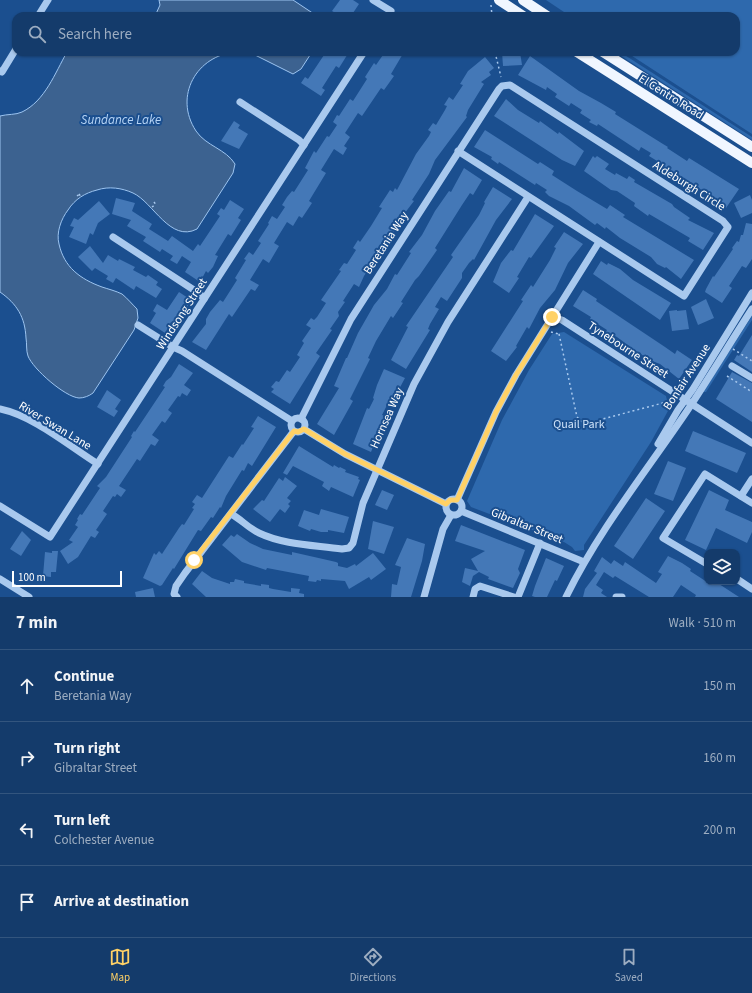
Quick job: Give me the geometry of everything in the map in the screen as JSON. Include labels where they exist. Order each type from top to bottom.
[{"type":"main road","points":[[523,0],[541,12]]},
{"type":"main road","points":[[495,3],[514,12]]},
{"type":"main road","name":"El Centro Road","points":[[583,56],[752,163]]},
{"type":"main road","name":"El Centro Road","points":[[609,56],[752,147]]},
{"type":"street","points":[[40,12],[48,0]]},
{"type":"street","points":[[373,0],[391,11],[390,12]]},
{"type":"street","points":[[0,71],[2,72],[12,56]]},
{"type":"street","name":"Windsong Street","points":[[0,506],[50,537],[361,56]]},
{"type":"street","name":"Aldeburgh Circle","points":[[458,151],[684,296],[728,227],[724,221],[510,85],[502,86]]},
{"type":"street","name":"Beretania Way","points":[[301,419],[350,319],[458,151],[502,86]]},
{"type":"street","points":[[240,102],[299,140],[304,145]]},
{"type":"street","name":"Hornsea Way","points":[[231,514],[240,518],[246,526],[258,533],[272,538],[342,549],[349,548],[353,543],[363,503],[414,384],[430,353],[528,196]]},
{"type":"street","points":[[113,237],[200,294],[204,299]]},
{"type":"street","points":[[457,500],[496,412],[516,375],[599,242]]},
{"type":"street","name":"Bonfair Avenue","points":[[689,401],[752,293]]},
{"type":"street","name":"Bonfair Avenue","points":[[566,597],[584,562],[689,401],[752,309]]},
{"type":"street","name":"Tynebourne Street","points":[[552,317],[562,320],[752,443]]},
{"type":"street","points":[[138,325],[182,351],[292,421]]},
{"type":"street","points":[[732,366],[752,378]]},
{"type":"street","name":"River Swan Lane","points":[[0,409],[27,419],[98,464]]},
{"type":"street","points":[[292,421],[296,418],[301,419],[305,424],[304,429]]},
{"type":"street","points":[[292,421],[291,427],[294,431]]},
{"type":"street","points":[[304,429],[322,441],[446,504]]},
{"type":"street","points":[[294,431],[298,432],[304,429]]},
{"type":"street","points":[[178,597],[174,594],[176,586],[294,431]]},
{"type":"street","points":[[704,562],[664,538],[706,474],[752,503]]},
{"type":"street","points":[[741,496],[752,479]]},
{"type":"street","points":[[446,504],[450,500],[457,500],[461,504],[461,511],[456,515],[451,515]]},
{"type":"street","points":[[446,504],[446,509],[451,515]]},
{"type":"street","name":"Gibraltar Street","points":[[461,511],[584,562]]},
{"type":"street","points":[[424,597],[443,529],[451,515]]},
{"type":"street","points":[[518,597],[540,543]]},
{"type":"street","points":[[0,578],[29,597]]},
{"type":"street","points":[[740,581],[752,589]]},
{"type":"street","points":[[473,597],[475,589],[480,586],[514,597]]},
{"type":"street","points":[[616,597],[622,597]]},
{"type":"path","points":[[496,56],[501,77]]},
{"type":"path","points":[[79,194],[82,198]]},
{"type":"path","points":[[152,207],[156,205],[154,202]]},
{"type":"path","points":[[558,334],[563,329]]},
{"type":"path","points":[[550,332],[558,334]]},
{"type":"path","points":[[558,334],[577,417],[584,424],[674,400]]},
{"type":"path","points":[[733,349],[752,361]]},
{"type":"path","points":[[727,376],[752,392]]},
{"type":"green space","points":[[546,0],[752,0],[752,134],[632,56],[740,56],[740,12],[564,12]]},
{"type":"green space","points":[[621,56],[626,56],[752,137],[752,140]]},
{"type":"green space","points":[[752,316],[752,320],[706,392],[703,392]]},
{"type":"green space","name":"Quail Park","points":[[564,332],[666,396],[669,409],[651,442],[584,545],[584,550],[575,551],[564,542],[471,507],[467,501],[502,420],[529,370],[552,334]]},
{"type":"water","points":[[159,0],[293,0],[311,12],[157,12],[160,5]]},
{"type":"water","name":"Sundance Lake","points":[[65,56],[220,56],[210,61],[200,69],[188,91],[187,104],[190,118],[200,136],[227,155],[235,164],[233,173],[197,229],[187,232],[178,231],[170,226],[140,198],[133,193],[120,189],[102,189],[84,195],[71,206],[65,214],[61,222],[58,240],[61,252],[69,266],[80,276],[94,284],[122,294],[137,309],[138,318],[134,330],[93,393],[83,398],[73,396],[58,388],[36,368],[27,354],[25,330],[22,317],[11,301],[0,292],[0,116],[22,112],[37,101],[49,86]]},
{"type":"water","points":[[257,56],[309,56],[301,69],[293,74]]},
{"type":"building","points":[[340,0],[353,0],[359,4],[354,12],[332,11]]},
{"type":"building","points":[[323,56],[346,56],[339,68],[336,66],[322,88],[325,90],[321,96],[301,83],[305,77],[308,79]]},
{"type":"building","points":[[382,56],[402,56],[391,74],[394,76],[384,90],[381,88],[362,116],[358,113],[345,133],[350,137],[344,146],[347,148],[343,155],[334,149],[321,170],[326,173],[309,201],[312,203],[302,218],[299,216],[293,226],[287,222],[274,243],[279,246],[269,263],[263,259],[250,280],[259,285],[255,291],[251,289],[232,317],[229,314],[206,350],[192,342],[206,324],[206,319],[210,312],[220,300],[223,302],[237,280],[235,278],[246,260],[244,259],[249,252],[253,255],[261,243],[258,241],[269,224],[268,223],[272,216],[277,219],[285,207],[282,205],[292,191],[294,192],[308,170],[305,168],[314,151],[316,153],[327,136],[329,137],[337,125],[333,122],[337,115],[339,116],[350,99],[353,101],[367,79],[365,77],[374,63],[376,65]]},
{"type":"building","points":[[502,56],[521,56],[522,65],[503,66]]},
{"type":"building","points":[[530,56],[579,91],[616,112],[615,114],[668,147],[667,148],[687,161],[689,158],[739,189],[726,208],[692,183],[685,179],[684,180],[661,166],[662,164],[649,156],[651,153],[641,147],[639,151],[598,124],[597,126],[589,122],[591,120],[580,113],[582,110],[571,103],[569,106],[555,97],[557,94],[547,87],[546,90],[518,75]]},
{"type":"building","points":[[485,57],[494,68],[489,72],[491,75],[481,82],[484,84],[468,110],[467,117],[435,160],[429,174],[412,200],[414,201],[401,218],[402,219],[392,235],[387,234],[378,249],[381,251],[364,276],[359,287],[354,284],[343,301],[345,302],[338,312],[339,316],[330,329],[332,330],[316,353],[320,356],[290,404],[271,392],[274,389],[271,387],[276,381],[279,382],[287,370],[290,372],[300,357],[297,355],[304,343],[302,341],[311,328],[306,325],[311,318],[314,320],[317,317],[326,303],[321,300],[341,271],[339,270],[344,263],[347,264],[356,250],[353,248],[358,240],[360,242],[371,226],[382,208],[379,207],[390,190],[393,192],[395,188],[397,190],[416,154],[429,136],[431,132],[428,130],[433,123],[436,125],[445,110],[447,106],[444,105],[449,97],[453,100],[463,85],[460,84],[468,71]]},
{"type":"building","points":[[506,99],[518,110],[539,123],[540,121],[558,134],[559,132],[584,151],[575,166],[562,160],[494,116]]},
{"type":"building","points":[[234,121],[240,125],[238,128],[248,134],[239,149],[221,141]]},
{"type":"building","points":[[485,130],[538,164],[540,162],[554,171],[552,175],[577,191],[607,209],[610,205],[625,215],[623,217],[694,260],[681,279],[666,267],[665,268],[657,264],[651,257],[620,238],[606,227],[605,229],[597,223],[595,225],[569,206],[549,196],[545,192],[547,190],[536,183],[535,185],[499,162],[498,164],[491,159],[492,157],[474,147]]},
{"type":"building","points":[[593,156],[595,158],[597,156],[609,164],[605,169],[615,175],[616,173],[627,179],[629,176],[635,180],[634,182],[672,204],[690,218],[688,220],[714,233],[703,250],[688,241],[690,238],[649,214],[648,216],[634,206],[635,203],[617,191],[611,190],[584,171]]},
{"type":"building","points":[[464,168],[482,180],[473,195],[470,193],[462,205],[435,248],[437,250],[415,280],[401,302],[403,303],[393,318],[391,316],[376,341],[368,358],[370,359],[350,399],[353,401],[334,435],[317,424],[339,388],[334,386],[358,333],[374,305],[387,289],[395,274],[397,275],[411,253],[409,252],[422,235],[435,211],[449,191],[451,192]]},
{"type":"building","points":[[493,187],[512,199],[496,220],[474,260],[473,259],[469,263],[462,273],[462,278],[447,301],[441,297],[435,307],[439,309],[430,324],[428,329],[430,330],[406,369],[391,360],[408,327],[406,326],[453,257],[451,255],[479,215],[485,203],[484,202]]},
{"type":"building","points":[[750,195],[752,200],[752,213],[741,218],[734,203]]},
{"type":"building","points":[[116,198],[135,203],[132,211],[152,224],[149,229],[168,241],[172,236],[193,251],[198,244],[200,246],[220,216],[217,214],[221,208],[224,210],[230,200],[244,209],[238,218],[241,220],[231,236],[228,234],[215,255],[218,256],[213,267],[208,273],[206,271],[200,282],[185,272],[191,262],[182,256],[177,264],[170,260],[173,256],[162,249],[160,252],[143,241],[146,237],[127,226],[131,220],[112,214]]},
{"type":"building","points":[[99,201],[110,214],[98,223],[93,235],[90,233],[86,244],[69,237],[74,227],[70,226],[74,218],[78,220]]},
{"type":"building","points":[[535,214],[554,226],[531,258],[529,257],[517,277],[519,278],[509,293],[493,282],[501,263],[511,250],[513,251]]},
{"type":"building","points":[[746,223],[752,224],[752,259],[746,268],[742,266],[729,286],[732,288],[722,303],[705,292],[713,276],[714,277],[733,249],[732,248],[737,241],[739,242],[741,235],[743,235]]},
{"type":"building","points":[[564,232],[583,244],[568,263],[555,290],[540,308],[529,329],[527,327],[516,346],[517,347],[506,361],[491,351],[523,301],[521,300],[531,285],[533,287],[550,260],[556,248],[554,247]]},
{"type":"building","points":[[90,246],[103,263],[108,255],[118,261],[119,259],[135,267],[133,270],[146,277],[148,275],[158,282],[156,285],[162,289],[156,298],[136,286],[134,290],[116,278],[113,283],[106,279],[108,276],[95,268],[92,271],[78,257]]},
{"type":"building","points":[[601,261],[607,265],[608,263],[620,269],[633,280],[671,303],[660,320],[593,274]]},
{"type":"building","points":[[583,290],[597,299],[596,301],[675,354],[677,350],[692,360],[679,379],[660,364],[652,361],[617,337],[606,332],[607,330],[590,319],[591,317],[573,306]]},
{"type":"building","points":[[179,292],[191,300],[187,307],[185,306],[174,324],[171,322],[165,333],[150,323],[156,313],[153,311],[157,304],[167,310]]},
{"type":"building","points":[[706,299],[714,318],[698,325],[691,307]]},
{"type":"building","points":[[686,310],[689,329],[672,331],[669,311]]},
{"type":"building","points":[[752,335],[752,372],[734,360],[737,355],[739,356]]},
{"type":"building","points":[[179,364],[193,373],[184,385],[191,390],[187,396],[182,393],[180,397],[178,396],[168,410],[172,413],[165,423],[162,421],[152,435],[159,440],[155,446],[151,444],[140,461],[137,459],[119,486],[126,490],[121,497],[117,494],[115,497],[113,496],[103,511],[107,514],[96,530],[99,532],[95,538],[91,536],[78,557],[68,564],[60,551],[73,542],[69,540],[78,527],[75,525],[78,520],[77,519],[80,514],[82,515],[100,488],[97,486],[106,477],[132,437],[131,436],[134,431],[135,432],[165,387],[163,386],[166,381],[171,377]]},
{"type":"building","points":[[384,369],[405,378],[390,406],[387,405],[382,415],[388,417],[380,429],[371,452],[353,444],[367,408],[369,409],[374,399],[377,385]]},
{"type":"building","points":[[732,372],[752,383],[752,422],[716,399]]},
{"type":"building","points":[[107,390],[121,400],[115,409],[118,411],[114,417],[97,407]]},
{"type":"building","points":[[258,416],[276,427],[252,466],[248,463],[244,471],[242,470],[226,496],[221,508],[220,507],[213,518],[211,517],[201,531],[198,530],[174,569],[173,568],[162,585],[160,586],[143,578],[154,553],[156,555],[159,551],[162,554],[179,528],[182,524],[184,525],[194,509],[192,508],[195,504],[192,502],[197,495],[202,498],[229,456],[233,458],[242,444],[243,445],[254,428],[251,427]]},
{"type":"building","points":[[693,431],[746,453],[737,473],[685,451]]},
{"type":"building","points":[[299,446],[333,467],[334,465],[339,468],[340,467],[346,470],[345,472],[359,477],[358,479],[360,480],[353,497],[331,487],[329,491],[322,486],[324,482],[293,466],[287,475],[283,473]]},
{"type":"building","points":[[668,461],[686,468],[673,501],[654,494]]},
{"type":"building","points":[[285,477],[297,486],[287,498],[291,501],[288,504],[290,506],[285,513],[280,509],[270,522],[253,509],[262,500],[264,501],[279,478],[283,481]]},
{"type":"building","points":[[382,490],[394,495],[387,510],[375,505]]},
{"type":"building","points":[[709,490],[729,500],[725,510],[752,522],[752,532],[747,543],[716,528],[706,549],[685,540]]},
{"type":"building","points":[[646,498],[665,511],[633,559],[614,546]]},
{"type":"building","points":[[321,509],[349,517],[344,533],[328,530],[328,532],[321,532],[311,529],[310,531],[298,526],[304,510],[319,515]]},
{"type":"building","points":[[373,521],[394,527],[384,554],[368,549]]},
{"type":"building","points":[[461,525],[525,550],[518,569],[520,573],[513,588],[488,579],[489,577],[479,572],[473,576],[470,586],[462,582],[465,568],[478,571],[471,559],[485,551],[455,541]]},
{"type":"building","points":[[22,531],[31,540],[21,556],[10,549]]},
{"type":"building","points":[[237,534],[250,543],[263,549],[292,555],[292,552],[323,559],[336,562],[338,563],[338,566],[347,568],[355,564],[356,566],[373,553],[386,569],[371,580],[369,577],[349,589],[345,581],[321,579],[321,581],[317,580],[316,582],[308,581],[309,576],[267,568],[266,570],[242,562],[222,545],[231,535],[234,537]]},
{"type":"building","points":[[407,538],[425,544],[422,561],[411,597],[391,597],[392,584],[397,585],[401,567],[395,565]]},
{"type":"building","points":[[52,551],[58,551],[56,572],[51,572],[51,577],[43,576],[45,552],[52,553]]},
{"type":"building","points":[[668,556],[691,569],[690,571],[704,580],[704,585],[721,585],[739,597],[695,597],[696,595],[681,585],[673,597],[649,597],[615,576],[613,578],[604,572],[596,585],[603,590],[601,593],[607,597],[583,597],[585,589],[597,573],[594,571],[602,557],[611,564],[614,560],[623,566],[625,562],[656,583],[662,574],[658,572]]},
{"type":"building","points":[[546,558],[564,566],[547,597],[535,597],[532,596]]},
{"type":"building","points":[[202,571],[212,578],[230,584],[230,582],[234,582],[235,579],[244,581],[244,583],[261,586],[261,584],[269,585],[269,588],[291,592],[291,588],[300,589],[299,593],[304,594],[304,597],[206,597],[192,584]]},
{"type":"building","points":[[153,588],[155,597],[136,597],[135,592]]},
{"type":"route","points":[[194,560],[294,431],[300,432],[304,429],[345,454],[446,504],[452,499],[457,500],[496,412],[516,375],[552,317]]}]
